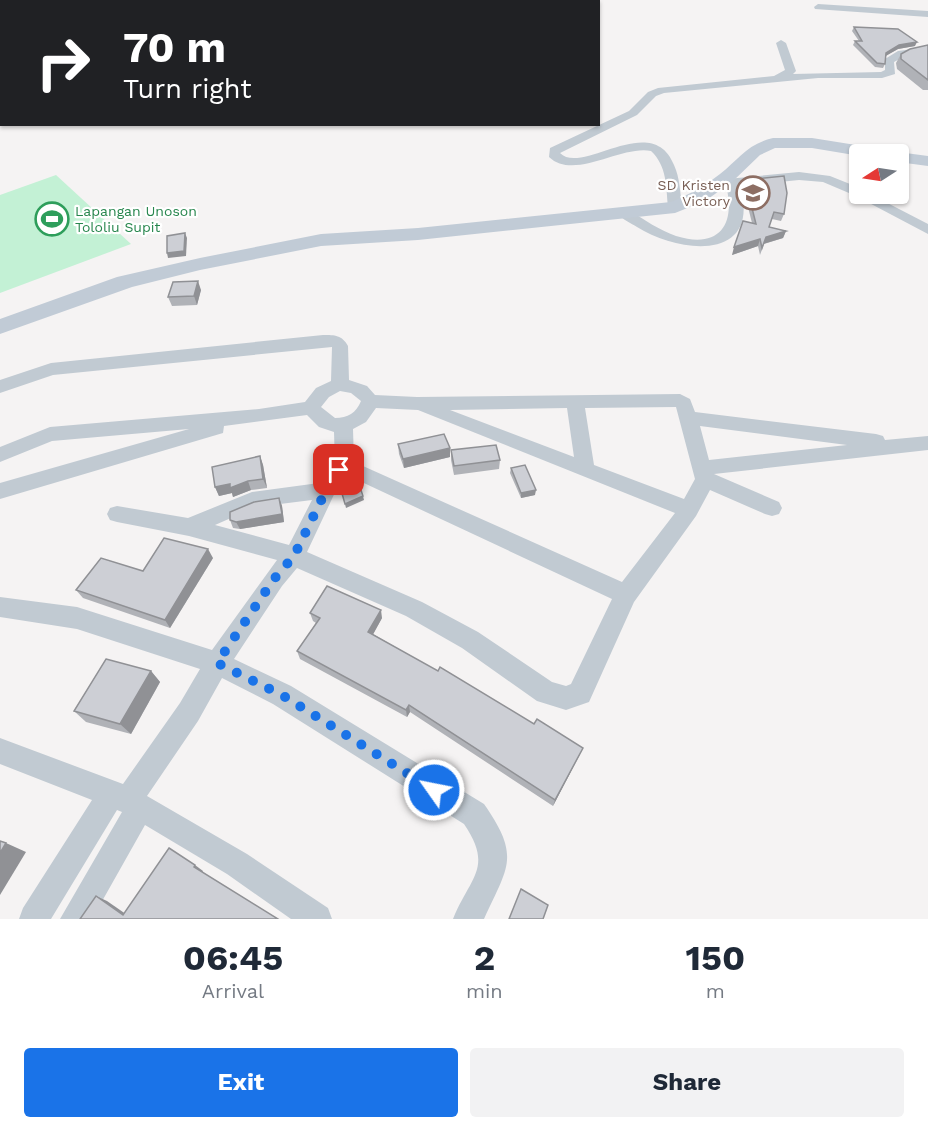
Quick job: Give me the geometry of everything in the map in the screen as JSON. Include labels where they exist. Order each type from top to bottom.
[{"type":"main road","points":[[0,327],[125,282],[200,264],[311,242],[418,234],[675,207],[726,182],[754,151],[773,143],[812,143],[849,149]]},
{"type":"main road","points":[[909,158],[928,161]]},
{"type":"street","points":[[818,7],[928,14]]},
{"type":"street","points":[[775,80],[791,71],[781,43]]},
{"type":"street","points":[[675,207],[668,165],[664,155],[654,148],[637,146],[575,162],[559,160],[555,157],[554,151],[633,113],[652,94],[662,90],[818,75],[888,74],[891,72],[889,61],[898,54],[928,50]]},
{"type":"street","points":[[726,182],[785,175],[819,176],[835,180],[849,187]]},
{"type":"street","points":[[625,214],[676,241],[707,242],[731,231],[737,220],[737,194],[726,182]]},
{"type":"street","points":[[880,204],[928,230]]},
{"type":"street","points":[[0,387],[51,369],[323,340],[335,341],[340,346],[340,385]]},
{"type":"street","points":[[340,385],[354,386],[365,392],[370,401],[368,412],[358,421],[343,426],[328,424],[317,418],[312,408],[321,393],[340,385]]},
{"type":"street","points":[[117,514],[189,527],[294,556],[414,609],[470,640],[546,692],[566,698],[580,693],[626,595],[689,510],[704,474],[684,404],[680,400],[417,404],[370,401]]},
{"type":"street","points":[[575,401],[585,470]]},
{"type":"street","points":[[417,404],[689,510]]},
{"type":"street","points":[[0,455],[50,434],[259,416],[312,408]]},
{"type":"street","points":[[0,491],[259,416]]},
{"type":"street","points":[[688,418],[905,445]]},
{"type":"street","points":[[343,426],[345,469]]},
{"type":"street","points":[[704,474],[928,443]]},
{"type":"street","points":[[34,919],[126,800],[189,712],[217,663],[274,579],[294,556],[335,472],[353,469],[626,595]]},
{"type":"street","points":[[704,474],[772,508]]},
{"type":"street","points":[[189,527],[240,504],[261,498],[327,490]]},
{"type":"street","points":[[0,607],[77,618],[217,663],[282,695],[474,814],[488,835],[496,857],[468,919]]},
{"type":"street","points":[[0,751],[126,800],[237,864],[317,919]]},
{"type":"street","points":[[75,919],[126,800]]},
{"type":"green space","name":"Lapangan Unoson Tololiu Supit","points":[[56,175],[131,244],[0,293],[0,195]]},
{"type":"building","points":[[854,27],[898,29],[917,42],[899,45],[886,53],[885,64],[877,63],[855,41],[862,41]]},
{"type":"building","points":[[928,45],[928,80],[901,59],[901,54],[910,49]]},
{"type":"building","points":[[784,176],[787,193],[784,214],[774,212],[769,227],[786,231],[766,237],[762,248],[760,239],[734,247],[743,221],[756,224],[745,180]]},
{"type":"building","points":[[185,233],[184,251],[167,253],[167,236]]},
{"type":"building","points":[[198,281],[194,296],[168,297],[173,282]]},
{"type":"building","points":[[444,434],[450,448],[403,459],[398,444]]},
{"type":"building","points":[[496,445],[500,460],[454,466],[451,450]]},
{"type":"building","points":[[260,456],[263,479],[248,481],[230,488],[230,484],[215,487],[212,467]]},
{"type":"building","points":[[525,465],[536,490],[521,493],[511,468]]},
{"type":"building","points":[[350,475],[357,478],[363,496],[345,504],[339,483],[343,476]]},
{"type":"building","points":[[279,498],[282,514],[236,522],[230,520],[230,512],[254,502]]},
{"type":"building","points":[[164,538],[208,549],[165,620],[76,590],[101,558],[143,571]]},
{"type":"building","points":[[327,586],[381,610],[368,632],[438,671],[440,667],[534,724],[537,719],[583,748],[555,800],[409,705],[406,710],[297,651],[320,618],[310,613]]},
{"type":"building","points":[[106,659],[151,671],[120,724],[74,711]]},
{"type":"building","points":[[0,841],[6,843],[0,853]]},
{"type":"building","points":[[169,848],[195,865],[194,867],[278,919],[80,919],[96,896],[123,915]]},
{"type":"building","points":[[521,889],[548,905],[543,919],[509,919]]},
{"type":"place","name":"SD Kristen Victory","points":[[753,193]]},
{"type":"place","name":"Lapangan Unoson Tololiu Supit","points":[[52,219]]},
{"type":"route","points":[[339,470],[330,480],[315,516],[294,556],[274,579],[217,663],[282,695],[434,790]]}]
